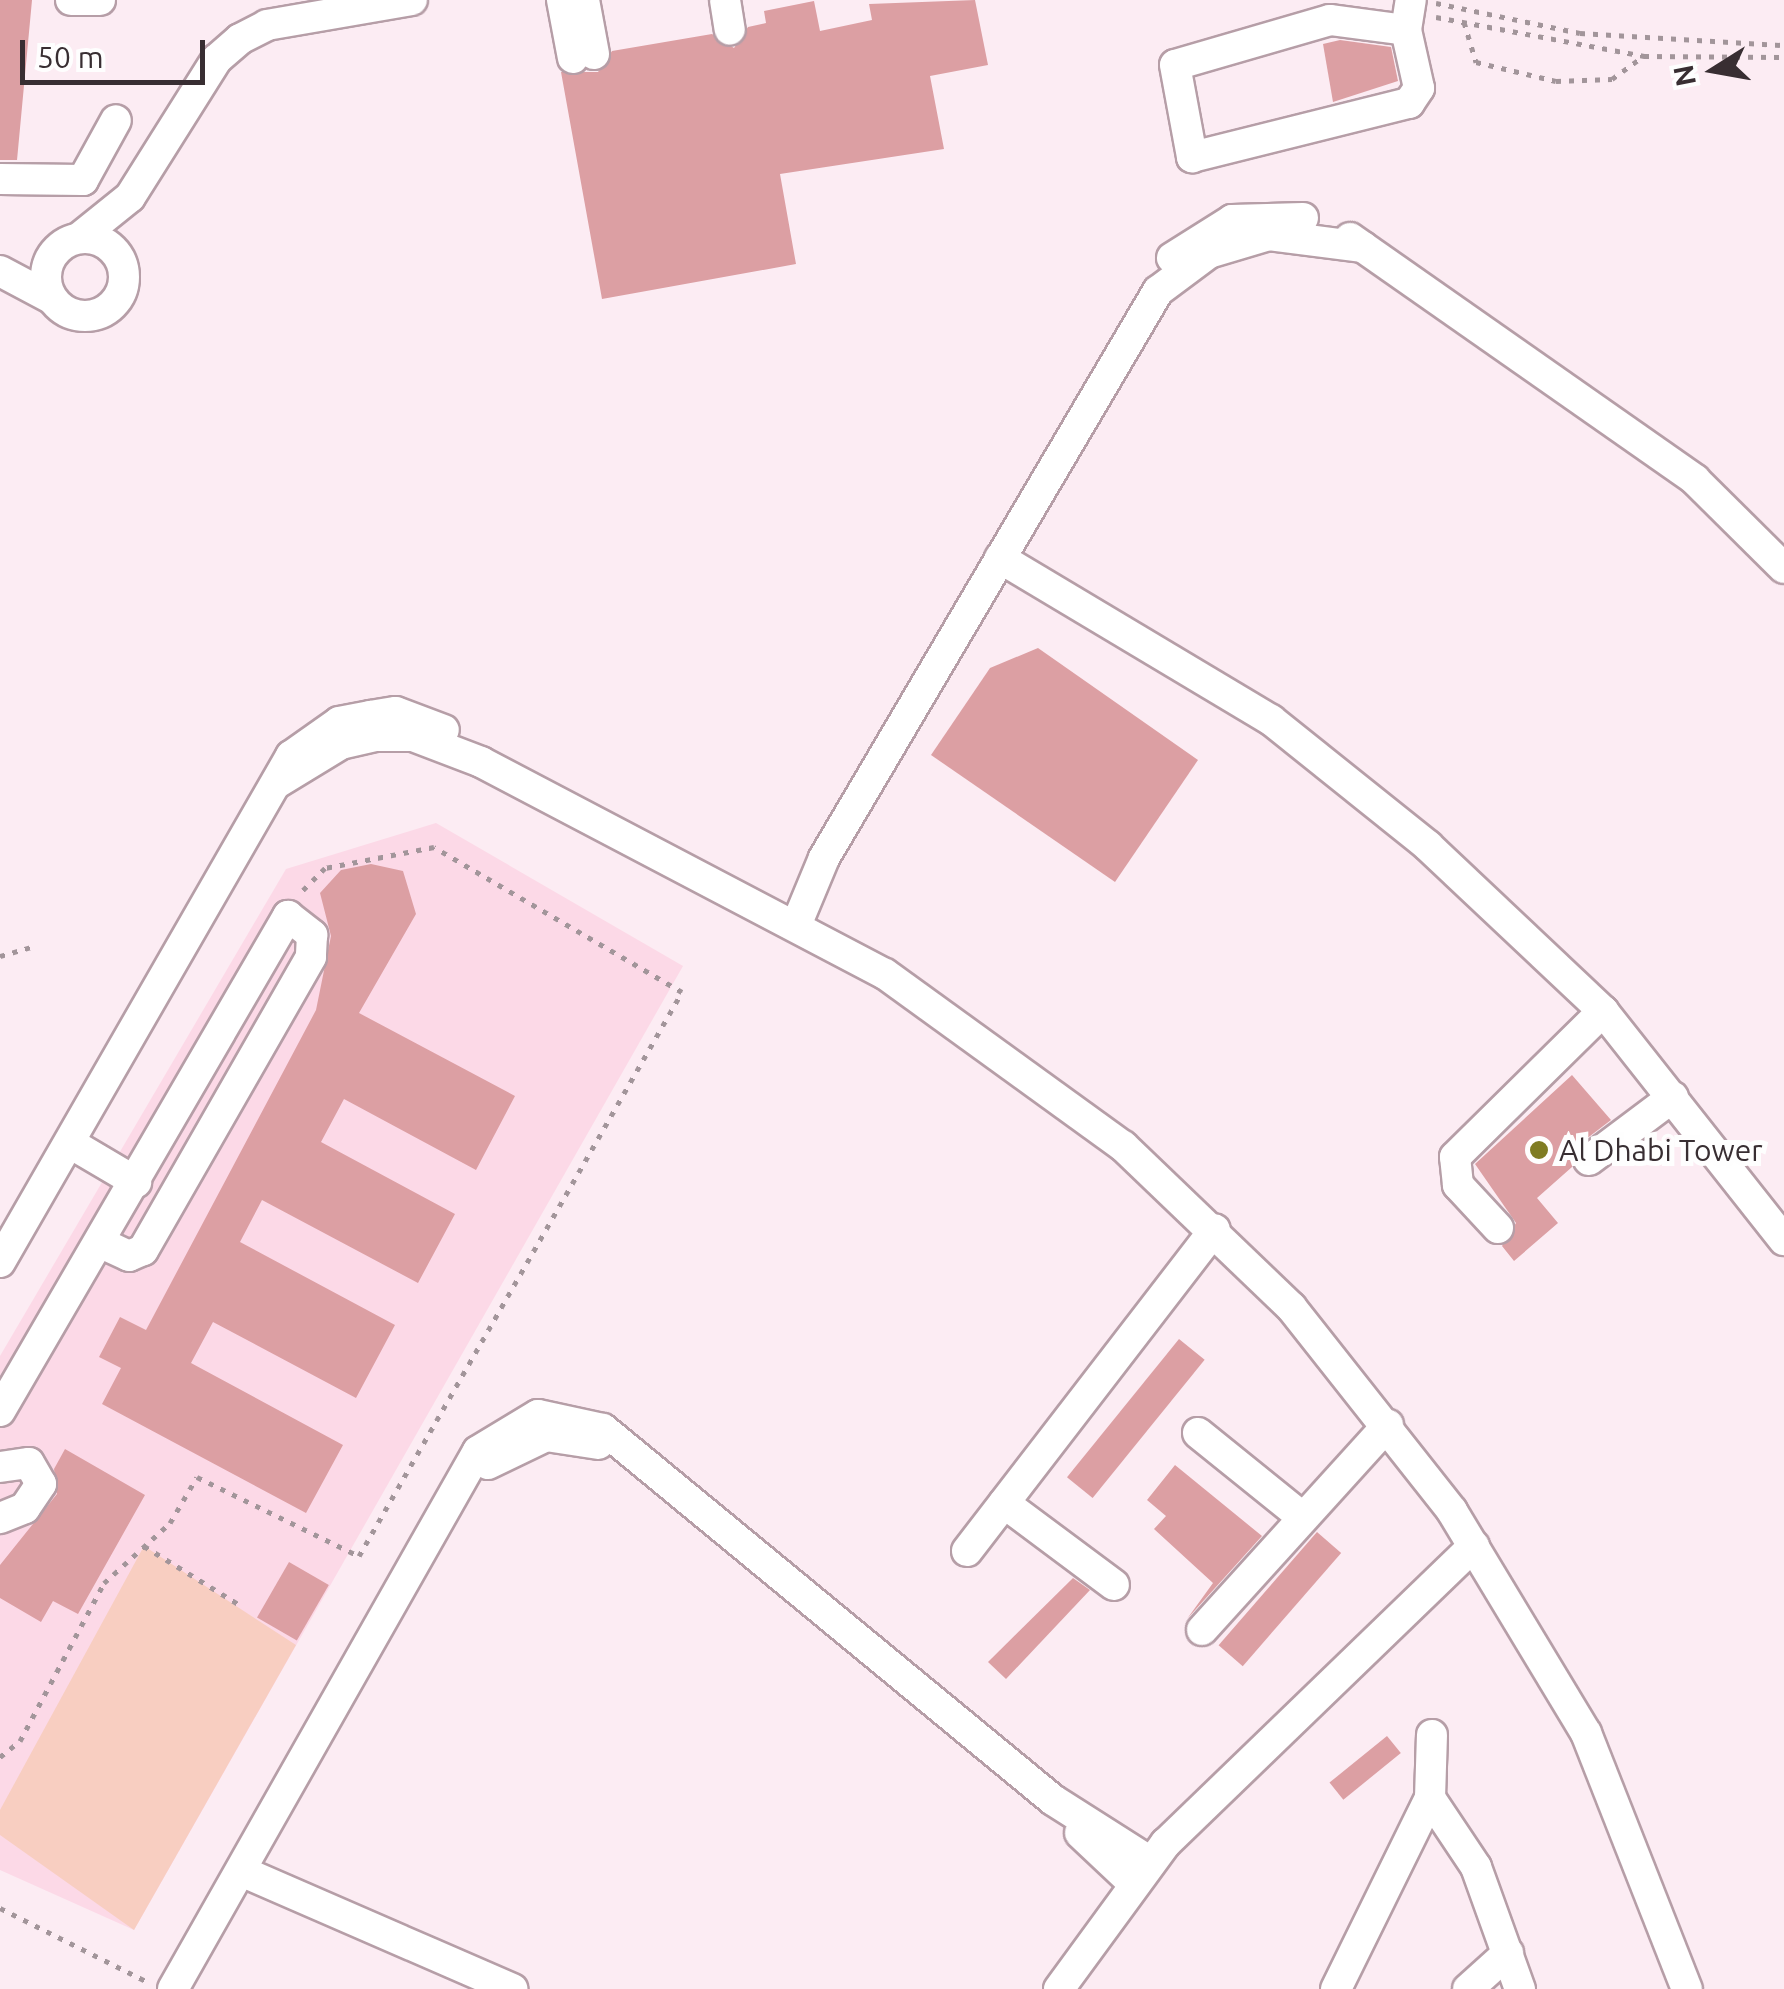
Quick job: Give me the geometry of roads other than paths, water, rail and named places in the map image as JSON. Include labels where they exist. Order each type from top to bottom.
[{"type":"street","points":[[71,0],[100,0]]},
{"type":"street","points":[[51,298],[46,274],[67,244],[130,197],[208,71],[240,39],[352,5],[412,0]]},
{"type":"street","points":[[562,0],[583,56],[584,0]]},
{"type":"street","points":[[1412,11],[1419,78],[1409,103],[1192,157],[1175,66],[1330,20],[1412,11]]},
{"type":"street","points":[[0,179],[83,180],[116,120]]},
{"type":"street","points":[[0,270],[51,298],[70,314],[94,315],[121,292],[130,197]]},
{"type":"street","points":[[788,918],[1138,316],[1182,270],[1238,242],[1301,233],[1363,248],[1694,480],[1784,568]]},
{"type":"street","points":[[0,260],[67,244],[102,241],[123,267]]},
{"type":"street","points":[[1000,558],[1271,720],[1428,846],[1603,1011],[1784,1240]]},
{"type":"street","points":[[0,1262],[277,783],[342,744],[376,736],[413,736],[481,762],[788,918],[1007,1056],[1215,1229],[1388,1425],[1481,1556],[1586,1733],[1688,1989]]},
{"type":"street","points":[[0,1411],[288,916],[315,942],[302,974],[143,1250],[129,1256],[101,1243]]},
{"type":"street","points":[[1498,1228],[1458,1184],[1456,1157],[1603,1011]]},
{"type":"street","points":[[1589,1160],[1672,1097]]},
{"type":"street","points":[[70,1142],[136,1182]]},
{"type":"street","points":[[968,1550],[1215,1229]]},
{"type":"street","points":[[1202,1630],[1300,1516],[1388,1425]]},
{"type":"street","points":[[1198,1432],[1300,1516]]},
{"type":"street","points":[[174,1989],[426,1552],[480,1470],[546,1436],[601,1446],[697,1513],[1141,1872]]},
{"type":"street","points":[[0,1467],[30,1463],[41,1484],[25,1508],[0,1518]]},
{"type":"street","points":[[1004,1502],[1114,1584]]},
{"type":"street","points":[[1058,1989],[1141,1872],[1399,1612],[1481,1556]]},
{"type":"street","points":[[1336,1989],[1430,1798],[1432,1735]]},
{"type":"street","points":[[1430,1798],[1476,1866],[1520,1989]]},
{"type":"street","points":[[240,1871],[513,1989]]},
{"type":"street","points":[[404,1940],[404,1958],[462,1989]]},
{"type":"street","points":[[1468,1989],[1508,1953]]},
{"type":"place","name":"Al Dhabi Tower","points":[[1539,1150]]}]
